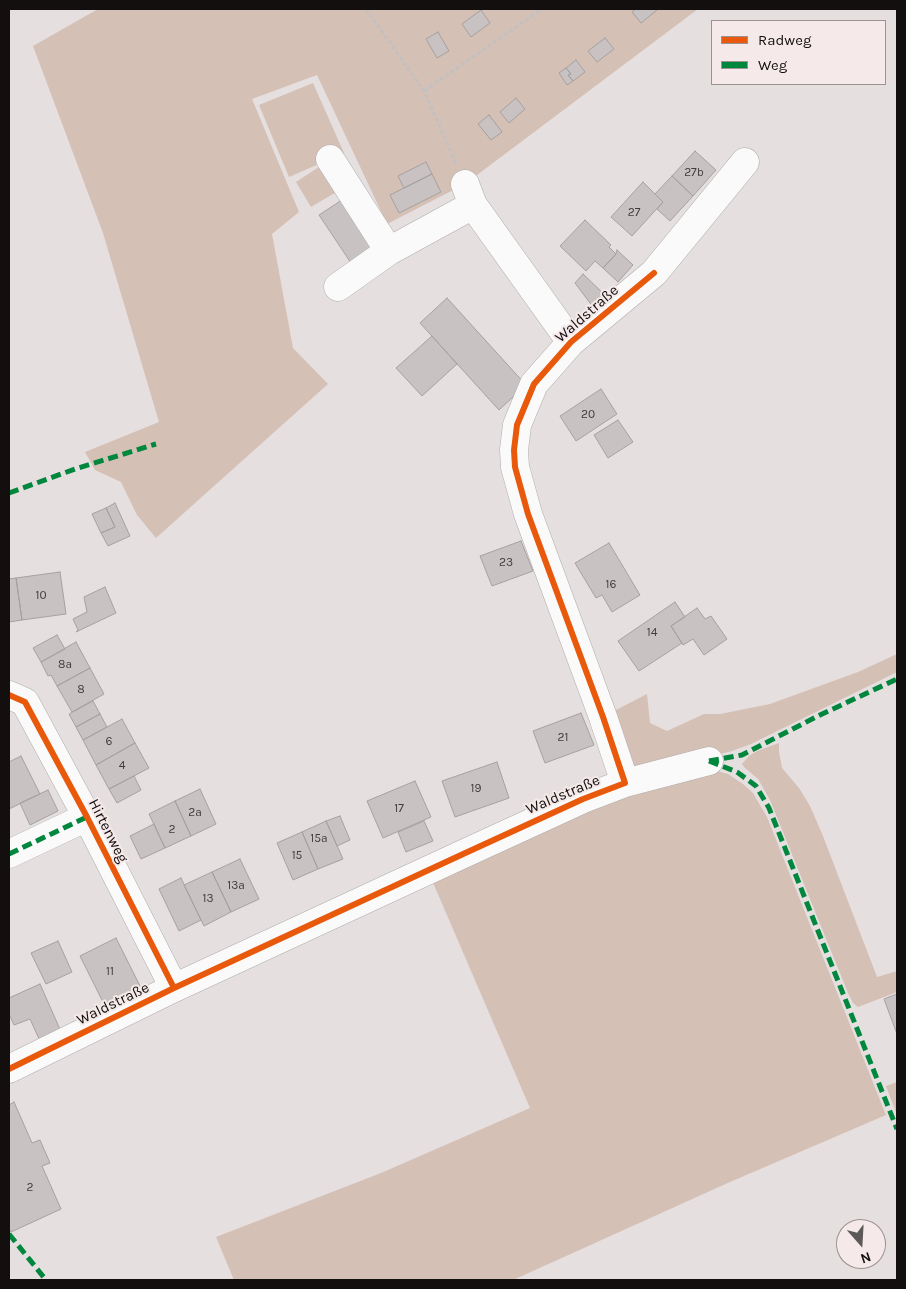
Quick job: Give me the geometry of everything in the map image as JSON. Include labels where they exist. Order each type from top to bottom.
[{"type":"street","points":[[330,159],[389,251]]},
{"type":"street","name":"Waldstraße","points":[[625,783],[528,514],[515,467],[514,450],[517,425],[534,384],[571,342],[654,273],[744,162]]},
{"type":"street","points":[[338,287],[469,194]]},
{"type":"street","name":"Waldstraße","points":[[469,194],[571,342]]},
{"type":"street","name":"Hirtenweg","points":[[9,695],[25,702],[174,988]]},
{"type":"street","name":"Waldstraße","points":[[9,1069],[174,988],[583,799],[625,783],[710,761]]},
{"type":"street","name":"Hirtenweg","points":[[9,854],[86,817]]},
{"type":"path","points":[[366,9],[424,91],[469,194]]},
{"type":"path","points":[[424,91],[542,9]]},
{"type":"shaded area","points":[[98,9],[698,9],[465,184],[387,224],[317,75],[252,99],[299,212],[272,234],[293,348],[328,384],[156,538],[137,515],[121,482],[95,470],[85,452],[159,422],[103,233],[33,46]]},
{"type":"shaded area","points":[[313,83],[344,153],[289,177],[259,105]]},
{"type":"shaded area","points":[[322,165],[338,191],[311,207],[296,182]]},
{"type":"shaded area","points":[[897,654],[897,672],[751,744],[693,761],[633,770],[614,711],[647,694],[650,723],[667,731],[704,714],[720,714],[770,704],[858,672]]},
{"type":"shaded area","points":[[779,743],[782,768],[799,788],[810,806],[877,977],[897,971],[897,992],[858,1007],[853,1003],[848,993],[770,800],[758,779],[742,764],[757,751]]},
{"type":"shaded area","points":[[714,770],[728,774],[743,784],[753,793],[767,817],[886,1115],[730,1182],[513,1280],[234,1280],[216,1237],[381,1173],[530,1108],[431,878],[591,806]]},
{"type":"shaded area","points":[[897,1082],[897,1115],[886,1086]]},
{"type":"building","points":[[636,9],[657,10],[641,23],[632,12]]},
{"type":"building","points":[[481,10],[490,23],[471,37],[462,24]]},
{"type":"building","points":[[438,32],[449,51],[437,58],[426,39]]},
{"type":"building","points":[[605,38],[614,49],[597,62],[588,51]]},
{"type":"building","points":[[576,60],[585,72],[573,81],[568,75],[571,74],[566,68]]},
{"type":"building","points":[[566,68],[571,74],[568,75],[573,81],[567,85],[559,73]]},
{"type":"building","points":[[516,98],[525,109],[509,123],[500,112]]},
{"type":"building","points":[[489,115],[502,132],[491,140],[478,124]]},
{"type":"building","points":[[695,151],[716,170],[693,196],[672,176]]},
{"type":"building","points":[[426,162],[432,174],[404,188],[398,176]]},
{"type":"building","points":[[432,174],[441,192],[399,213],[390,195]]},
{"type":"building","points":[[672,176],[693,196],[670,221],[657,209],[663,202],[655,194]]},
{"type":"building","points":[[643,182],[663,202],[632,236],[611,217]]},
{"type":"building","points":[[345,198],[379,249],[353,266],[319,215]]},
{"type":"building","points":[[585,220],[611,245],[609,247],[616,254],[603,268],[595,261],[586,271],[560,246]]},
{"type":"building","points":[[617,250],[633,265],[618,282],[603,268],[616,254]]},
{"type":"building","points":[[583,274],[605,295],[593,307],[575,283]]},
{"type":"building","points":[[447,298],[526,385],[499,410],[420,323]]},
{"type":"building","points":[[432,336],[457,364],[422,396],[396,368]]},
{"type":"building","points":[[601,389],[617,414],[576,441],[560,416]]},
{"type":"building","points":[[618,420],[633,442],[608,458],[594,435]]},
{"type":"building","points":[[115,503],[130,536],[108,546],[101,533],[115,527],[106,508]]},
{"type":"building","points":[[106,508],[115,527],[101,533],[92,514]]},
{"type":"building","points":[[521,541],[533,571],[492,586],[480,556]]},
{"type":"building","points":[[609,543],[640,595],[612,612],[602,595],[596,598],[575,563]]},
{"type":"building","points":[[60,572],[66,614],[22,620],[16,578]]},
{"type":"building","points":[[16,578],[22,620],[9,622],[9,579]]},
{"type":"building","points":[[105,587],[116,613],[76,632],[78,630],[73,619],[87,612],[84,597]]},
{"type":"building","points":[[675,602],[685,617],[671,626],[682,643],[639,671],[618,641]]},
{"type":"building","points":[[697,608],[705,619],[711,616],[727,639],[704,655],[693,639],[683,645],[671,626]]},
{"type":"building","points":[[57,635],[65,649],[41,662],[33,648]]},
{"type":"building","points":[[76,642],[90,668],[57,686],[51,675],[48,676],[41,662]]},
{"type":"building","points":[[90,668],[104,694],[72,712],[57,686]]},
{"type":"building","points":[[93,701],[100,714],[76,727],[69,714]]},
{"type":"building","points":[[581,713],[594,745],[545,763],[533,731]]},
{"type":"building","points":[[100,714],[107,727],[83,740],[76,727]]},
{"type":"building","points":[[122,719],[135,743],[96,765],[83,740]]},
{"type":"building","points":[[135,743],[149,768],[109,789],[96,765]]},
{"type":"building","points":[[21,756],[40,794],[9,809],[9,762]]},
{"type":"building","points":[[497,762],[509,798],[455,817],[442,781]]},
{"type":"building","points":[[134,776],[141,790],[117,803],[109,789]]},
{"type":"building","points":[[415,781],[431,817],[383,838],[367,801]]},
{"type":"building","points":[[200,789],[216,824],[191,836],[175,801]]},
{"type":"building","points":[[48,790],[58,811],[30,825],[20,803]]},
{"type":"building","points":[[175,801],[191,836],[165,848],[149,814]]},
{"type":"building","points":[[340,816],[350,840],[337,846],[326,821]]},
{"type":"building","points":[[326,821],[343,859],[318,869],[302,832]]},
{"type":"building","points":[[424,821],[433,841],[406,852],[398,832]]},
{"type":"building","points":[[154,824],[165,848],[141,859],[130,836]]},
{"type":"building","points":[[302,832],[318,869],[293,880],[277,843]]},
{"type":"building","points":[[240,859],[259,899],[231,912],[212,872]]},
{"type":"building","points":[[212,872],[231,912],[204,926],[184,885]]},
{"type":"building","points":[[181,878],[201,920],[179,931],[159,889]]},
{"type":"building","points":[[116,938],[141,988],[105,1006],[80,956]]},
{"type":"building","points":[[58,941],[72,972],[46,984],[31,953]]},
{"type":"building","points":[[40,984],[62,1034],[41,1043],[30,1019],[14,1025],[9,1014],[9,998]]},
{"type":"building","points":[[897,994],[897,1034],[884,999]]},
{"type":"building","points":[[14,1102],[32,1143],[40,1140],[50,1163],[42,1166],[61,1209],[11,1232],[9,1228],[9,1105]]},
{"type":"marked path","points":[[9,493],[75,469],[156,444]]},
{"type":"marked path","points":[[709,761],[742,755],[820,715],[897,679]]},
{"type":"marked path","points":[[709,761],[737,772],[756,786],[769,808],[897,1129]]},
{"type":"marked path","points":[[9,854],[87,817]]},
{"type":"marked path","points":[[9,1234],[46,1280]]},
{"type":"cycle path","points":[[9,1069],[174,988],[583,799],[625,783],[603,717],[528,514],[515,467],[514,450],[517,425],[534,384],[571,342],[654,273]]},
{"type":"cycle path","points":[[9,695],[25,702],[87,817],[174,988]]}]
